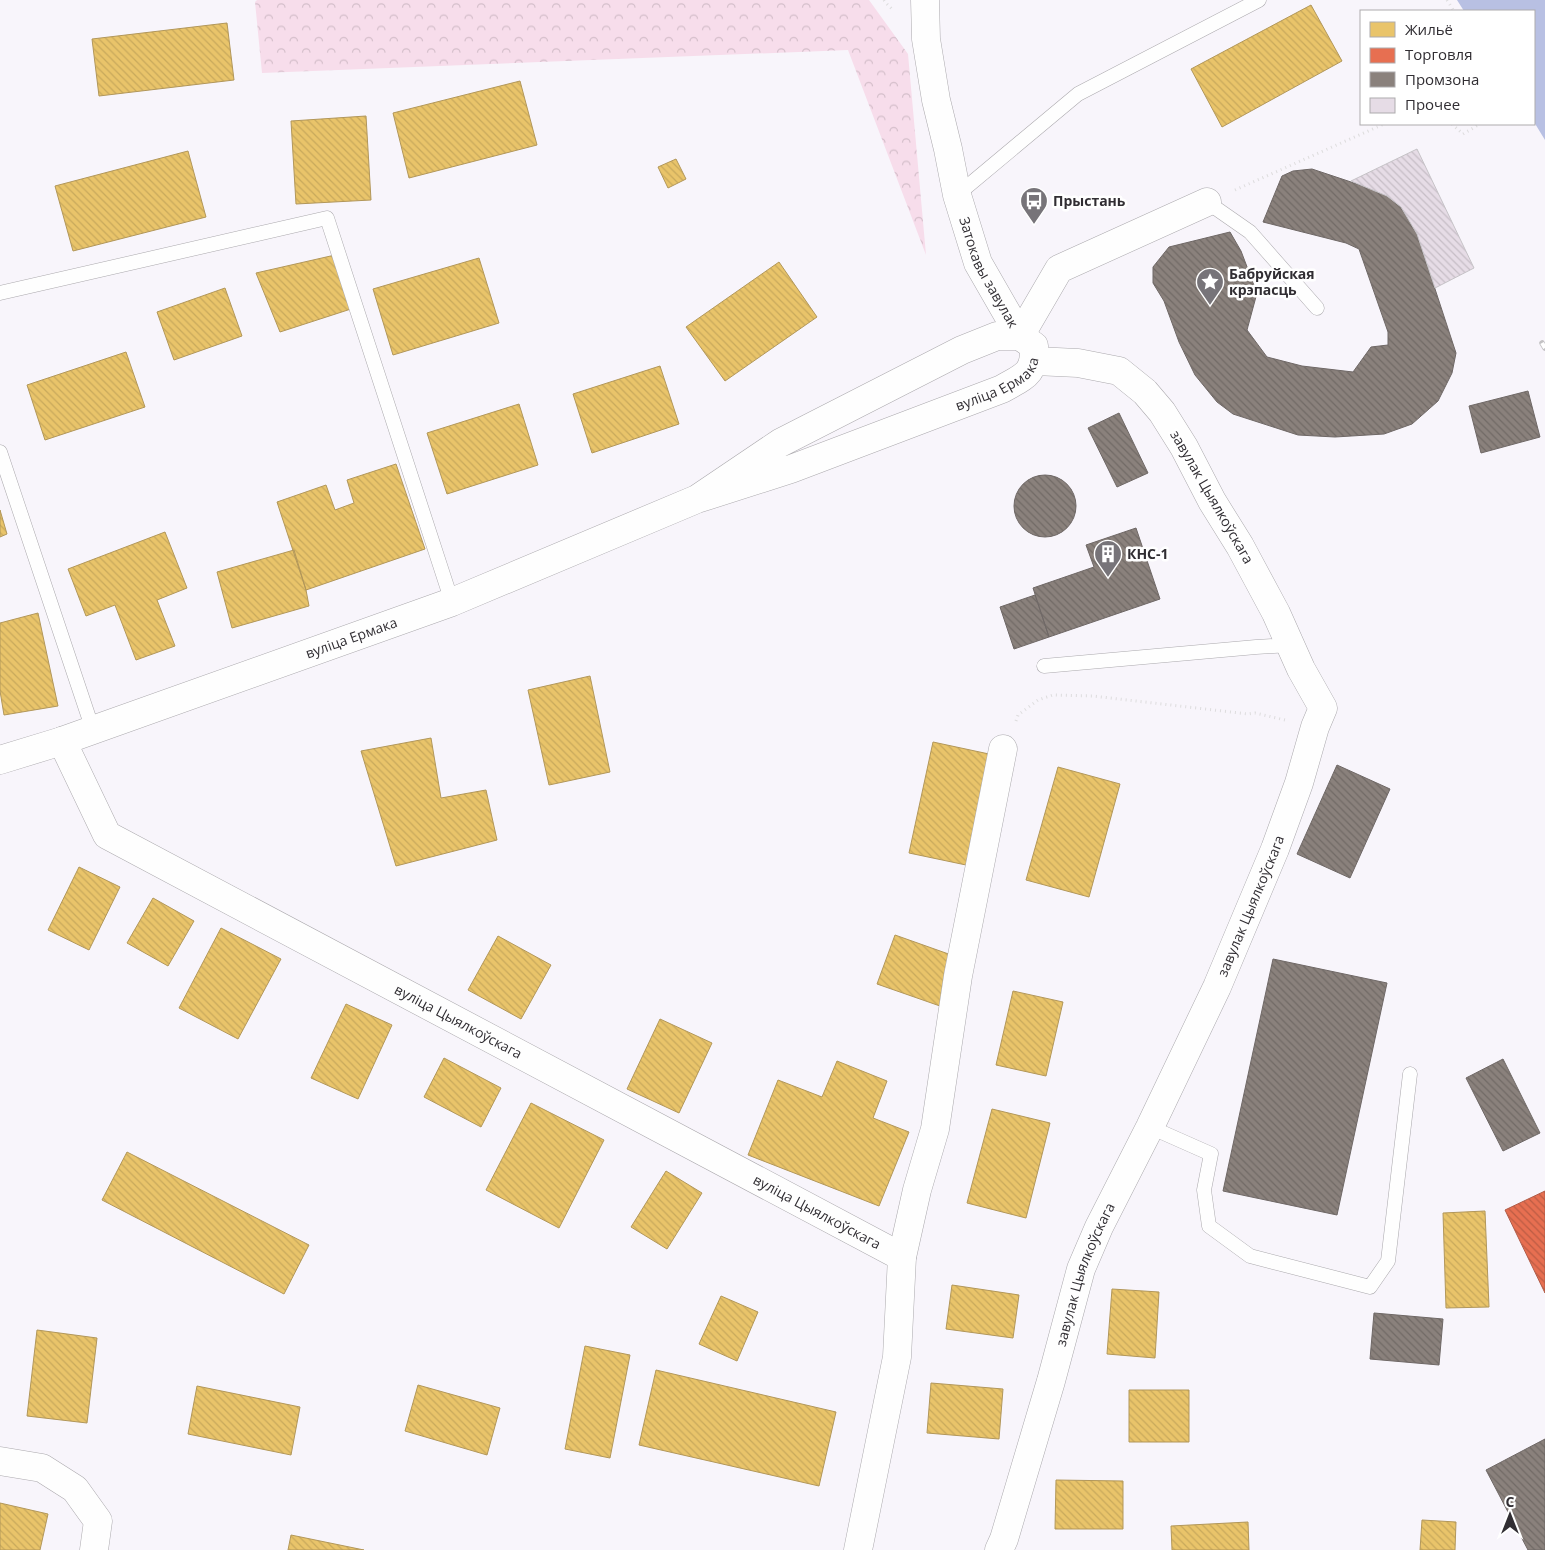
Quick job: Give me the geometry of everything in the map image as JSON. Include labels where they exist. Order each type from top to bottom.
[{"type":"street","name":"Затокавы завулак","points":[[925,0],[926,39],[936,100],[957,195],[978,263],[1020,336],[1059,269],[1208,202]]},
{"type":"street","name":"вуліца Ермака","points":[[0,760],[62,741],[452,602],[697,499],[791,469],[1002,389],[1027,374],[1035,361],[1034,346],[1020,336],[997,336],[954,354],[780,443],[697,499]]},
{"type":"street","name":"завулак Цыялкоўскага","points":[[999,1550],[1004,1539],[1051,1381],[1081,1269],[1099,1227],[1150,1127],[1217,987],[1275,849],[1299,783],[1315,727],[1324,708],[1301,669],[1276,613],[1240,546],[1212,501],[1184,447],[1162,412],[1145,392],[1119,370],[1078,363],[1035,361]]},
{"type":"street","name":"вуліца Цыялкоўскага","points":[[62,741],[107,835],[902,1257]]},
{"type":"street","points":[[858,1550],[897,1357],[902,1257],[917,1190],[935,1128],[958,976],[1003,749]]},
{"type":"street","points":[[0,1461],[42,1468],[75,1489],[98,1521],[94,1550]]},
{"type":"lane","points":[[957,195],[1078,94],[1259,0]]},
{"type":"lane","points":[[1208,202],[1250,232],[1317,308]]},
{"type":"lane","points":[[0,293],[327,218],[452,602]]},
{"type":"lane","points":[[0,452],[93,730]]},
{"type":"lane","points":[[1044,666],[1290,645]]},
{"type":"lane","points":[[1150,1127],[1211,1154],[1204,1190],[1210,1226],[1250,1256],[1370,1287],[1388,1261],[1410,1074]]},
{"type":"path","points":[[1208,202],[1382,125]]},
{"type":"path","points":[[1453,125],[1463,134],[1478,125]]},
{"type":"path","points":[[1003,749],[1018,715],[1038,700],[1053,695],[1094,696],[1248,714],[1255,713],[1315,727]]},
{"type":"green space","points":[[257,0],[869,0],[908,54],[926,255],[848,50],[262,73],[255,2]]},
{"type":"water","points":[[1457,0],[1545,0],[1545,140],[1535,124],[1535,10],[1463,10]]},
{"type":"building: Жильё","points":[[1311,5],[1342,61],[1222,127],[1191,69]]},
{"type":"building: Жильё","points":[[227,23],[234,80],[99,96],[92,39]]},
{"type":"building: Жильё","points":[[520,81],[537,145],[409,178],[393,113]]},
{"type":"building: Жильё","points":[[366,116],[371,200],[296,204],[291,121]]},
{"type":"building: Жильё","points":[[188,151],[206,217],[73,251],[55,186]]},
{"type":"building: Жильё","points":[[676,159],[686,179],[668,188],[658,167]]},
{"type":"building: Жильё","points":[[335,255],[354,308],[280,332],[256,273]]},
{"type":"building: Жильё","points":[[479,258],[499,323],[393,355],[373,289]]},
{"type":"building: Жильё","points":[[779,262],[817,317],[725,381],[686,327]]},
{"type":"building: Жильё","points":[[225,288],[242,336],[174,360],[157,312]]},
{"type":"building: Жильё","points":[[126,352],[145,407],[45,440],[27,385]]},
{"type":"building: Жильё","points":[[660,366],[679,424],[592,453],[573,394]]},
{"type":"building: Жильё","points":[[519,404],[538,465],[447,494],[427,433]]},
{"type":"building: Жильё","points":[[396,464],[425,549],[306,590],[277,502],[326,485],[335,510],[354,503],[347,480]]},
{"type":"building: Жильё","points":[[0,510],[7,534],[0,537]]},
{"type":"building: Жильё","points":[[165,532],[187,588],[157,600],[175,646],[136,660],[115,605],[86,616],[68,569]]},
{"type":"building: Жильё","points":[[294,550],[309,606],[232,628],[217,572]]},
{"type":"building: Жильё","points":[[38,613],[58,706],[4,715],[0,691],[0,623]]},
{"type":"building: Жильё","points":[[590,676],[610,772],[549,785],[528,690]]},
{"type":"building: Жильё","points":[[431,738],[441,798],[486,790],[497,840],[396,866],[361,751]]},
{"type":"building: Жильё","points":[[933,742],[989,754],[966,865],[909,853]]},
{"type":"building: Жильё","points":[[1058,767],[1120,784],[1089,897],[1026,880]]},
{"type":"building: Жильё","points":[[79,867],[120,887],[89,950],[48,930]]},
{"type":"building: Жильё","points":[[153,898],[194,921],[168,966],[127,943]]},
{"type":"building: Жильё","points":[[221,928],[281,959],[238,1039],[179,1008]]},
{"type":"building: Жильё","points":[[895,935],[957,957],[940,1006],[877,984]]},
{"type":"building: Жильё","points":[[498,936],[551,965],[521,1019],[468,990]]},
{"type":"building: Жильё","points":[[1013,991],[1063,1002],[1046,1076],[996,1065]]},
{"type":"building: Жильё","points":[[346,1004],[392,1025],[358,1099],[311,1078]]},
{"type":"building: Жильё","points":[[660,1019],[712,1043],[679,1113],[627,1089]]},
{"type":"building: Жильё","points":[[444,1058],[501,1088],[481,1127],[424,1097]]},
{"type":"building: Жильё","points":[[837,1061],[887,1081],[873,1118],[909,1132],[879,1206],[748,1155],[778,1080],[822,1097]]},
{"type":"building: Жильё","points":[[531,1103],[604,1140],[559,1228],[486,1190]]},
{"type":"building: Жильё","points":[[992,1109],[1050,1123],[1026,1218],[967,1203]]},
{"type":"building: Жильё","points":[[127,1152],[309,1245],[284,1294],[102,1200]]},
{"type":"building: Жильё","points":[[666,1171],[702,1193],[667,1249],[631,1227]]},
{"type":"building: Жильё","points":[[1485,1211],[1489,1307],[1446,1308],[1443,1213]]},
{"type":"building: Жильё","points":[[952,1285],[1019,1295],[1013,1338],[946,1329]]},
{"type":"building: Жильё","points":[[1112,1289],[1159,1292],[1155,1358],[1107,1354]]},
{"type":"building: Жильё","points":[[721,1296],[758,1312],[737,1361],[699,1344]]},
{"type":"building: Жильё","points":[[37,1330],[97,1338],[87,1423],[27,1416]]},
{"type":"building: Жильё","points":[[585,1346],[630,1355],[610,1458],[565,1449]]},
{"type":"building: Жильё","points":[[656,1370],[836,1412],[819,1486],[639,1445]]},
{"type":"building: Жильё","points":[[931,1383],[1003,1389],[999,1439],[927,1433]]},
{"type":"building: Жильё","points":[[418,1385],[500,1408],[487,1455],[405,1431]]},
{"type":"building: Жильё","points":[[197,1386],[300,1407],[291,1455],[188,1434]]},
{"type":"building: Жильё","points":[[1129,1390],[1189,1390],[1189,1442],[1129,1442]]},
{"type":"building: Жильё","points":[[1056,1480],[1123,1481],[1123,1529],[1055,1529]]},
{"type":"building: Жильё","points":[[0,1503],[48,1514],[40,1550],[0,1550]]},
{"type":"building: Жильё","points":[[1422,1520],[1456,1522],[1455,1550],[1420,1550]]},
{"type":"building: Жильё","points":[[1248,1522],[1249,1550],[1172,1550],[1171,1526]]},
{"type":"building: Жильё","points":[[291,1535],[364,1550],[288,1550]]},
{"type":"building: Торговля","points":[[1545,1191],[1545,1293],[1505,1210]]},
{"type":"building: Промзона","points":[[1312,169],[1372,189],[1387,196],[1401,207],[1417,234],[1456,353],[1452,373],[1438,401],[1412,424],[1384,434],[1335,437],[1298,435],[1233,414],[1217,402],[1195,375],[1179,342],[1164,301],[1153,283],[1153,267],[1169,247],[1230,232],[1241,251],[1257,293],[1247,330],[1267,357],[1302,366],[1353,372],[1371,347],[1388,345],[1388,332],[1359,249],[1346,243],[1263,222],[1282,176],[1293,171]]},
{"type":"building: Промзона","points":[[1528,391],[1540,437],[1481,453],[1469,406]]},
{"type":"building: Промзона","points":[[1119,413],[1148,473],[1117,487],[1088,428]]},
{"type":"building: Промзона","points":[[1045,475],[1062,480],[1067,484],[1071,489],[1076,506],[1071,523],[1067,528],[1062,532],[1045,537],[1028,532],[1023,528],[1019,523],[1014,506],[1019,489],[1023,484],[1028,480]]},
{"type":"building: Промзона","name":"КНС-1","points":[[1136,528],[1160,599],[1049,637],[1033,588],[1094,567],[1086,545]]},
{"type":"building: Промзона","points":[[1035,595],[1049,637],[1014,649],[1000,607]]},
{"type":"building: Промзона","points":[[1337,765],[1390,789],[1350,878],[1297,854]]},
{"type":"building: Промзона","points":[[1273,959],[1387,983],[1337,1215],[1223,1191]]},
{"type":"building: Промзона","points":[[1503,1059],[1540,1133],[1503,1151],[1466,1078]]},
{"type":"building: Промзона","points":[[1374,1313],[1443,1319],[1439,1365],[1370,1359]]},
{"type":"building: Промзона","points":[[1545,1439],[1545,1550],[1528,1550],[1486,1470]]},
{"type":"building: Прочее","points":[[1417,149],[1474,268],[1435,288],[1417,234],[1401,207],[1387,196],[1351,181]]},
{"type":"railway","points":[[1542,343],[1545,348]]},
{"type":"place","name":"Прыстань","points":[[1034,225]]},
{"type":"place","name":"Бабруйская крэпасць","points":[[1210,306]]},
{"type":"place","name":"КНС-1","points":[[1108,578]]}]
